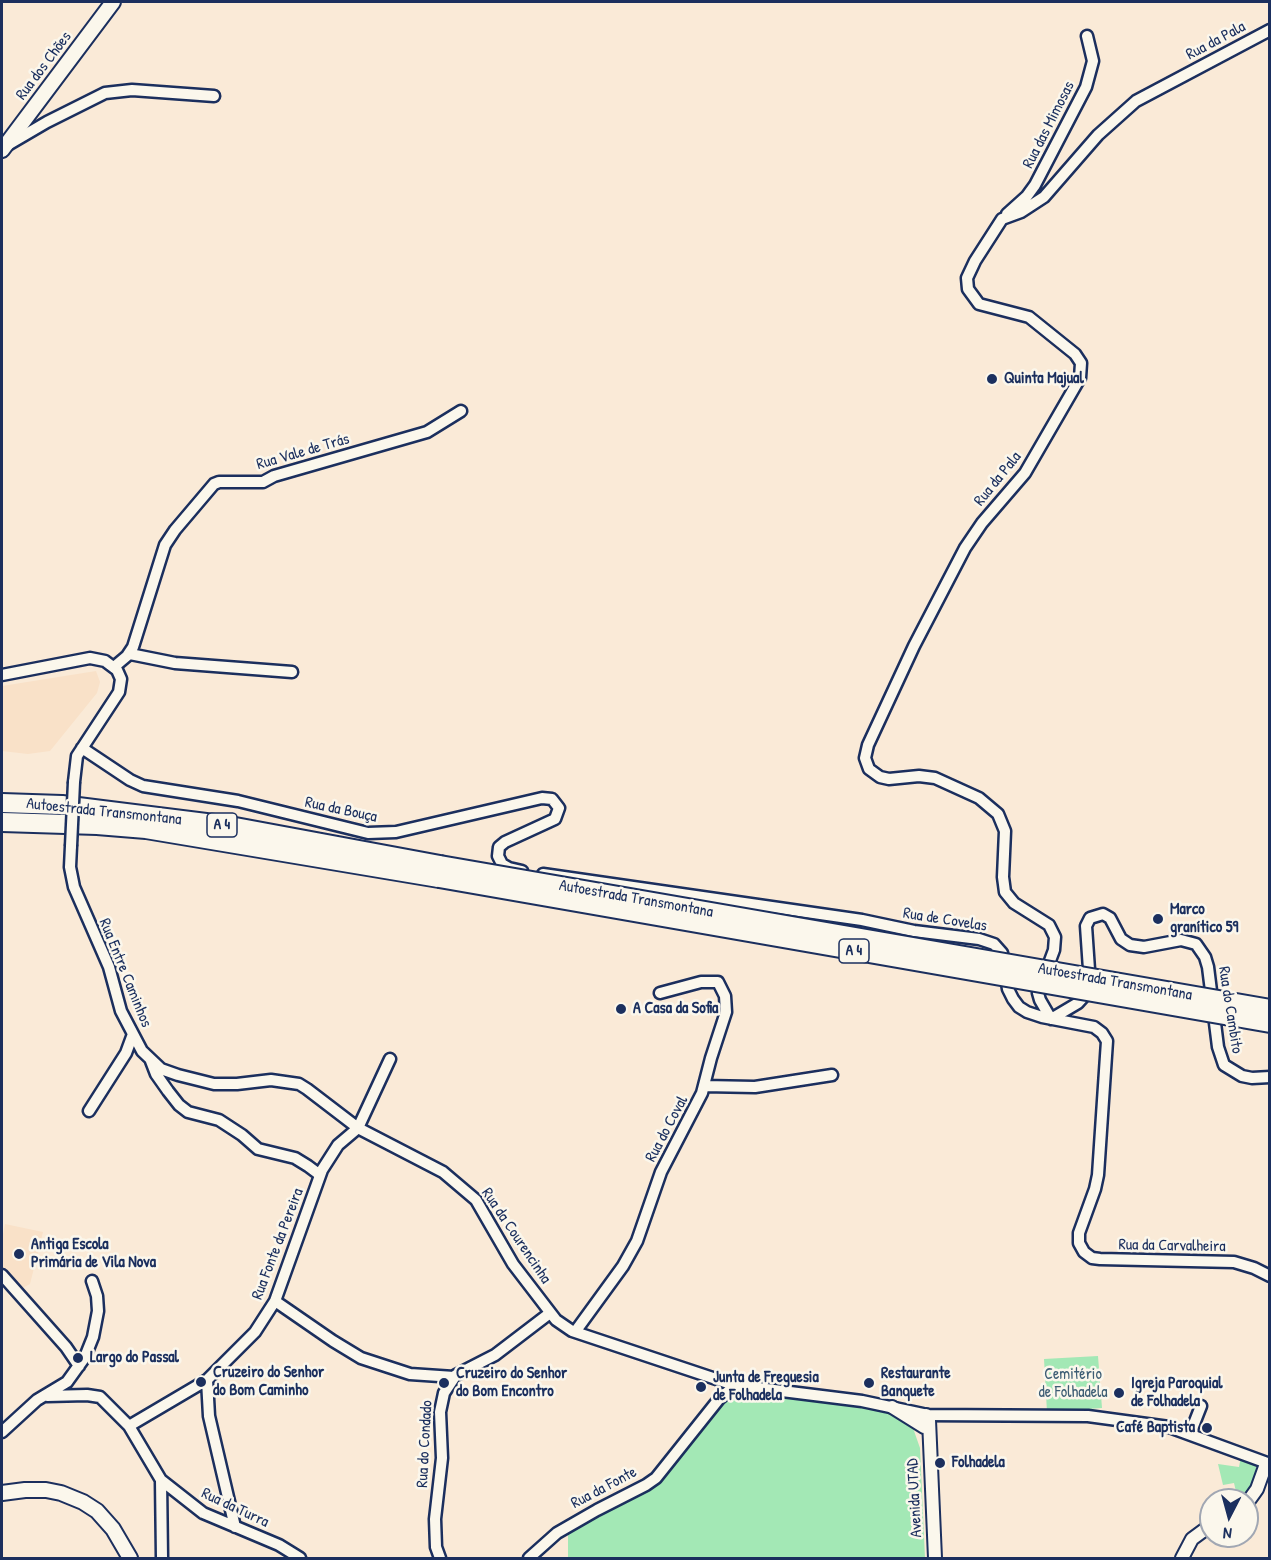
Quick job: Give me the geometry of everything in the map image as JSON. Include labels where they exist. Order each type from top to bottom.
[{"type":"highway","name":"Autoestrada Transmontana","points":[[2,803],[62,805],[230,826],[440,871],[1269,1023]]},
{"type":"highway","name":"Autoestrada Transmontana","points":[[2,822],[146,829],[440,871],[1269,1009]]},
{"type":"main road","name":"Rua dos Chões","points":[[2,149],[112,2]]},
{"type":"main road","points":[[2,1493],[46,1490],[83,1502],[96,1511],[113,1529],[130,1558]]},
{"type":"street","name":"Rua da Pala","points":[[1052,1019],[1038,993],[1054,948],[1055,938],[1047,924],[1014,903],[1005,892],[1003,881],[1005,831],[1000,817],[979,798],[938,779],[926,776],[889,779],[880,777],[869,769],[865,755],[914,646],[968,543],[1025,473],[1080,378],[1079,358],[1035,321],[1023,315],[983,306],[975,300],[966,281],[973,264],[998,223],[1044,197],[1098,135],[1138,99],[1269,30]]},
{"type":"street","name":"Rua das Mimosas","points":[[1005,217],[1035,185],[1086,87],[1093,63],[1087,36]]},
{"type":"street","points":[[2,149],[39,126],[100,94],[132,90],[214,96]]},
{"type":"street","name":"Rua Vale de Trás","points":[[130,654],[165,545],[214,484],[263,482],[427,432],[461,411]]},
{"type":"street","points":[[2,675],[90,658],[101,660],[114,667],[130,654],[175,663],[292,672]]},
{"type":"street","name":"Rua Entre Caminhos","points":[[114,667],[121,679],[119,692],[76,760],[70,867],[74,887],[109,968],[121,1011],[133,1034],[142,1051],[161,1069],[178,1076],[214,1084],[271,1080],[299,1084],[358,1128]]},
{"type":"street","name":"Rua da Bouça","points":[[82,748],[138,785],[237,801],[374,834],[403,831],[542,798],[552,799],[559,808],[555,819],[499,847],[498,856],[501,862],[509,868],[520,871]]},
{"type":"street","name":"Rua de Covelas","points":[[520,871],[862,920],[914,931],[985,940],[994,944],[1000,949],[1008,989],[1016,1003],[1031,1014],[1094,1027],[1107,1041],[1098,1175],[1079,1233],[1079,1243],[1088,1256],[1108,1259]]},
{"type":"street","name":"Rua do Cambito","points":[[1052,1019],[1078,1003],[1087,993],[1090,984],[1086,926],[1094,915],[1103,914],[1110,918],[1121,939],[1130,945],[1144,946],[1181,940],[1196,944],[1205,957],[1208,967],[1218,1047],[1224,1065],[1242,1076],[1269,1077]]},
{"type":"street","name":"Rua do Coval","points":[[575,1332],[620,1270],[634,1246],[658,1177],[694,1112],[726,1012],[726,999],[721,985],[715,981],[705,981],[660,993]]},
{"type":"street","points":[[89,1111],[126,1053],[133,1034]]},
{"type":"street","points":[[358,1128],[390,1059]]},
{"type":"street","points":[[151,1061],[156,1074],[168,1091],[188,1112],[219,1120],[258,1149],[294,1158],[320,1175]]},
{"type":"street","points":[[704,1086],[755,1087],[832,1075]]},
{"type":"street","name":"Rua Fonte da Pereira","points":[[129,1426],[207,1380],[250,1339],[276,1301],[320,1175],[338,1145],[358,1128]]},
{"type":"street","name":"Rua da Courencinha","points":[[358,1128],[429,1164],[470,1194],[486,1215],[510,1260],[550,1313],[559,1323],[575,1332],[735,1386],[857,1400],[892,1407]]},
{"type":"street","name":"Rua da Carvalheira","points":[[1108,1259],[1234,1262],[1254,1268],[1269,1276]]},
{"type":"street","points":[[2,1275],[66,1347],[79,1366]]},
{"type":"street","points":[[2,1432],[37,1400],[67,1382],[79,1366],[90,1345],[97,1320],[98,1303],[92,1281]]},
{"type":"street","points":[[276,1301],[361,1358],[401,1372],[428,1377],[454,1377],[495,1355],[550,1313]]},
{"type":"street","points":[[428,1377],[438,1386],[442,1397]]},
{"type":"street","name":"Rua do Condado","points":[[440,1558],[436,1547],[435,1519],[442,1458],[440,1412],[442,1397],[447,1385],[454,1377]]},
{"type":"street","points":[[207,1380],[209,1416],[235,1527]]},
{"type":"street","name":"Rua da Fonte","points":[[529,1558],[557,1533],[656,1478],[719,1399],[735,1386]]},
{"type":"street","points":[[47,1396],[96,1396],[103,1399],[129,1426],[161,1480],[162,1558]]},
{"type":"street","points":[[1190,1434],[1201,1406]]},
{"type":"street","points":[[892,1407],[924,1419],[940,1415],[1088,1416],[1176,1428],[1268,1464],[1257,1488]]},
{"type":"street","name":"Avenida UTAD","points":[[924,1419],[928,1436],[934,1558]]},
{"type":"street","name":"Rua da Turra","points":[[161,1480],[197,1509],[279,1545],[300,1558]]},
{"type":"street","points":[[1182,1558],[1192,1539],[1199,1534]]},
{"type":"shaded area","points":[[96,671],[100,682],[97,693],[50,751],[28,754],[2,751],[2,686]]},
{"type":"shaded area","name":"Antiga Escola Primária de Vila Nova","points":[[5,1224],[43,1232],[30,1284],[21,1289],[2,1268],[2,1239]]},
{"type":"green space","name":"Cemitério de Folhadela","points":[[1098,1356],[1102,1408],[1047,1412],[1044,1359]]},
{"type":"green space","points":[[759,1393],[849,1403],[880,1410],[901,1419],[913,1428],[920,1448],[925,1558],[568,1558],[568,1532],[656,1484],[670,1471],[725,1401],[741,1394]]},
{"type":"green space","points":[[1241,1456],[1255,1464],[1259,1475],[1251,1488],[1235,1488],[1234,1483],[1223,1485],[1218,1464],[1239,1467]]},
{"type":"place","name":"Quinta Majual","points":[[992,379]]},
{"type":"place","name":"Marco granítico 59","points":[[1158,919]]},
{"type":"place","name":"A Casa da Sofia","points":[[621,1009]]},
{"type":"place","name":"Antiga Escola Primária de Vila Nova","points":[[19,1254]]},
{"type":"place","name":"Largo do Passal","points":[[78,1358]]},
{"type":"place","name":"Cruzeiro do Senhor do Bom Caminho","points":[[201,1382]]},
{"type":"place","name":"Cruzeiro do Senhor do Bom Encontro","points":[[444,1383]]},
{"type":"place","name":"Restaurante Banquete","points":[[869,1383]]},
{"type":"place","name":"Junta de Freguesia de Folhadela","points":[[701,1387]]},
{"type":"place","name":"Igreja Paroquial de Folhadela","points":[[1119,1393]]},
{"type":"place","name":"Café Baptista","points":[[1207,1428]]},
{"type":"place","name":"Folhadela","points":[[940,1463]]}]
